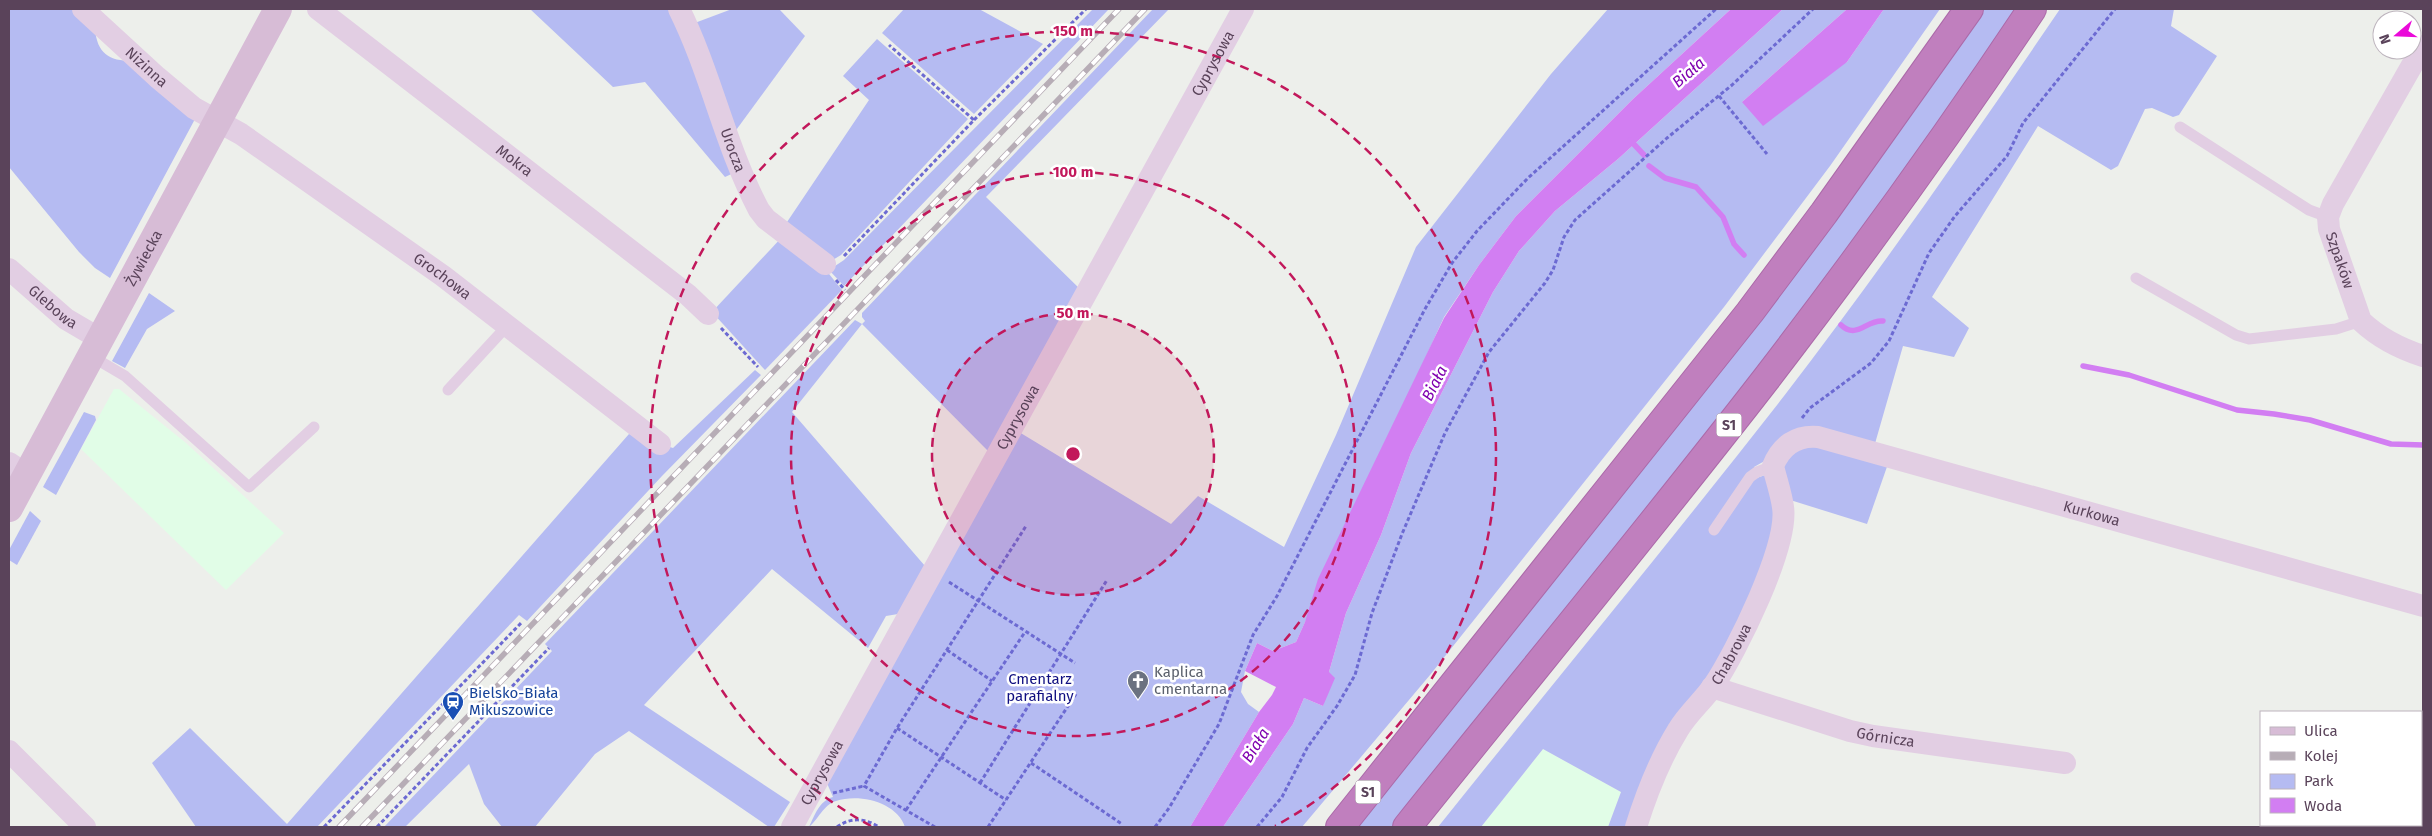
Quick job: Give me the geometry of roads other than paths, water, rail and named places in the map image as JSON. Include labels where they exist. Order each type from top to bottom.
[{"type":"highway","name":"S1","points":[[1340,827],[1744,320],[1835,198],[1969,9]]},
{"type":"highway","name":"S1","points":[[1407,827],[1766,378],[1870,242],[1944,139],[2032,9]]},
{"type":"main road","name":"Żywiecka","points":[[9,508],[18,469],[96,347],[216,120],[278,9]]},
{"type":"street","name":"Nizinna","points":[[82,9],[156,77],[194,108],[216,120]]},
{"type":"street","name":"Mokra","points":[[318,9],[688,295],[708,314]]},
{"type":"street","name":"Urocza","points":[[678,9],[687,26],[721,121],[759,210],[766,219],[825,264]]},
{"type":"street","name":"Cyprysowa","points":[[792,827],[938,574],[1243,9]]},
{"type":"street","name":"Szpaków","points":[[2360,321],[2329,229],[2328,217],[2333,204],[2423,46]]},
{"type":"street","name":"Grochowa","points":[[216,120],[303,176],[443,276],[660,444]]},
{"type":"street","name":"Glebowa","points":[[9,269],[96,347]]},
{"type":"street","points":[[2360,321],[2370,330],[2406,351],[2423,356]]},
{"type":"street","name":"Kurkowa","points":[[1773,466],[1782,451],[1798,438],[1818,437],[2423,606]]},
{"type":"street","name":"Chabrowa","points":[[1636,827],[1668,748],[1690,712],[1712,688],[1741,636],[1774,560],[1780,541],[1784,507],[1773,466]]},
{"type":"street","name":"Górnicza","points":[[1712,688],[1850,731],[1873,736],[2064,763]]},
{"type":"street","points":[[9,751],[85,827]]},
{"type":"lane","points":[[2180,127],[2309,210],[2328,217]]},
{"type":"lane","points":[[2136,278],[2236,334],[2249,339],[2336,329],[2360,321]]},
{"type":"lane","points":[[448,390],[507,326]]},
{"type":"lane","points":[[96,347],[125,376],[249,487],[314,427]]},
{"type":"lane","points":[[1714,530],[1750,477],[1773,466]]},
{"type":"water","name":"Biała","points":[[1731,9],[1783,9],[1618,159],[1555,211],[1519,251],[1493,292],[1411,453],[1381,535],[1346,613],[1329,672],[1335,678],[1323,706],[1304,698],[1293,724],[1223,827],[1190,827],[1276,687],[1245,671],[1257,643],[1273,651],[1296,642],[1305,622],[1318,579],[1444,318],[1479,265],[1516,216],[1633,99]]},
{"type":"water","points":[[1847,9],[1884,9],[1847,62],[1763,126],[1742,102]]},
{"type":"waterway","points":[[1630,140],[1644,155]]},
{"type":"waterway","points":[[1649,166],[1665,178],[1696,187],[1723,217],[1734,244],[1744,255]]},
{"type":"waterway","points":[[1841,325],[1847,329],[1857,330],[1877,321],[1883,321]]},
{"type":"waterway","points":[[2083,366],[2129,375],[2237,410],[2310,420],[2391,444],[2423,445]]},
{"type":"railway","points":[[339,827],[1119,9]]},
{"type":"railway","points":[[362,827],[1145,9]]},
{"type":"place","name":"Kaplica cmentarna","points":[[1138,700]]},
{"type":"place","name":"Bielsko-Biała Mikuszowice","points":[[453,721]]},
{"type":"park label","name":"Cmentarz parafialny","points":[[1040,688]]}]
